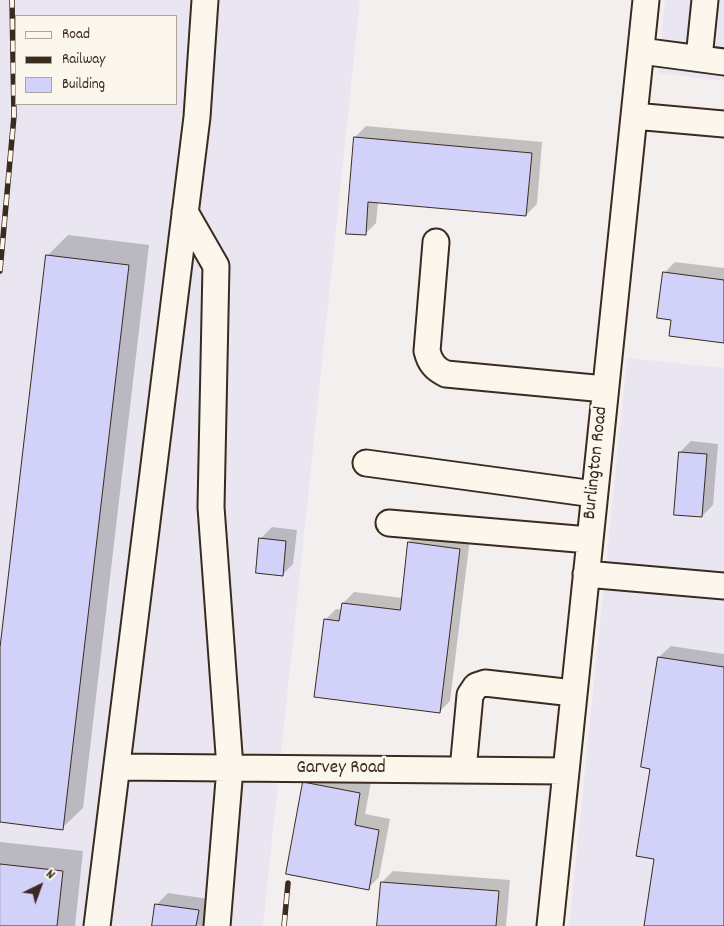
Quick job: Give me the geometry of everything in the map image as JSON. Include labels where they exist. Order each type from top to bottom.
[{"type":"street","points":[[97,926],[197,117],[205,0]]},
{"type":"street","name":"Burlington Road","points":[[550,926],[646,0]]},
{"type":"street","points":[[699,58],[705,0]]},
{"type":"street","points":[[640,52],[724,62]]},
{"type":"street","points":[[634,116],[724,124]]},
{"type":"street","points":[[185,212],[216,266],[211,507],[230,768],[217,926]]},
{"type":"street","points":[[436,242],[427,351],[433,366],[438,371],[446,374],[605,389]]},
{"type":"street","points":[[366,463],[594,494]]},
{"type":"street","points":[[390,523],[589,540]]},
{"type":"street","points":[[586,574],[724,586]]},
{"type":"street","points":[[463,770],[470,695],[476,686],[485,683],[573,693]]},
{"type":"street","name":"Garvey Road","points":[[117,767],[565,771]]},
{"type":"shaded area","points":[[0,0],[360,0],[263,926],[0,926]]},
{"type":"shaded area","points":[[665,0],[724,0],[724,81],[658,73]]},
{"type":"shaded area","points":[[627,358],[724,368],[724,926],[569,926]]},
{"type":"building","points":[[354,137],[532,153],[526,216],[368,202],[366,235],[346,234]]},
{"type":"building","points":[[46,255],[129,265],[63,830],[0,822],[0,648]]},
{"type":"building","points":[[663,272],[724,280],[724,343],[669,336],[671,320],[657,318]]},
{"type":"building","points":[[679,452],[707,454],[702,517],[674,515]]},
{"type":"building","points":[[259,538],[286,541],[283,576],[256,573]]},
{"type":"building","points":[[408,542],[460,549],[440,713],[314,697],[324,619],[339,621],[342,603],[400,610]]},
{"type":"building","points":[[658,657],[724,667],[724,926],[644,926],[654,859],[636,856],[650,769],[641,767]]},
{"type":"building","points":[[303,782],[360,793],[355,825],[379,830],[369,890],[286,874]]},
{"type":"building","points":[[0,864],[63,871],[57,926],[0,926]]},
{"type":"building","points":[[381,882],[499,891],[496,926],[377,926]]},
{"type":"building","points":[[155,904],[199,910],[196,926],[152,926]]},
{"type":"railway","points":[[0,271],[14,116],[12,0]]},
{"type":"railway","points":[[284,926],[288,883]]}]
